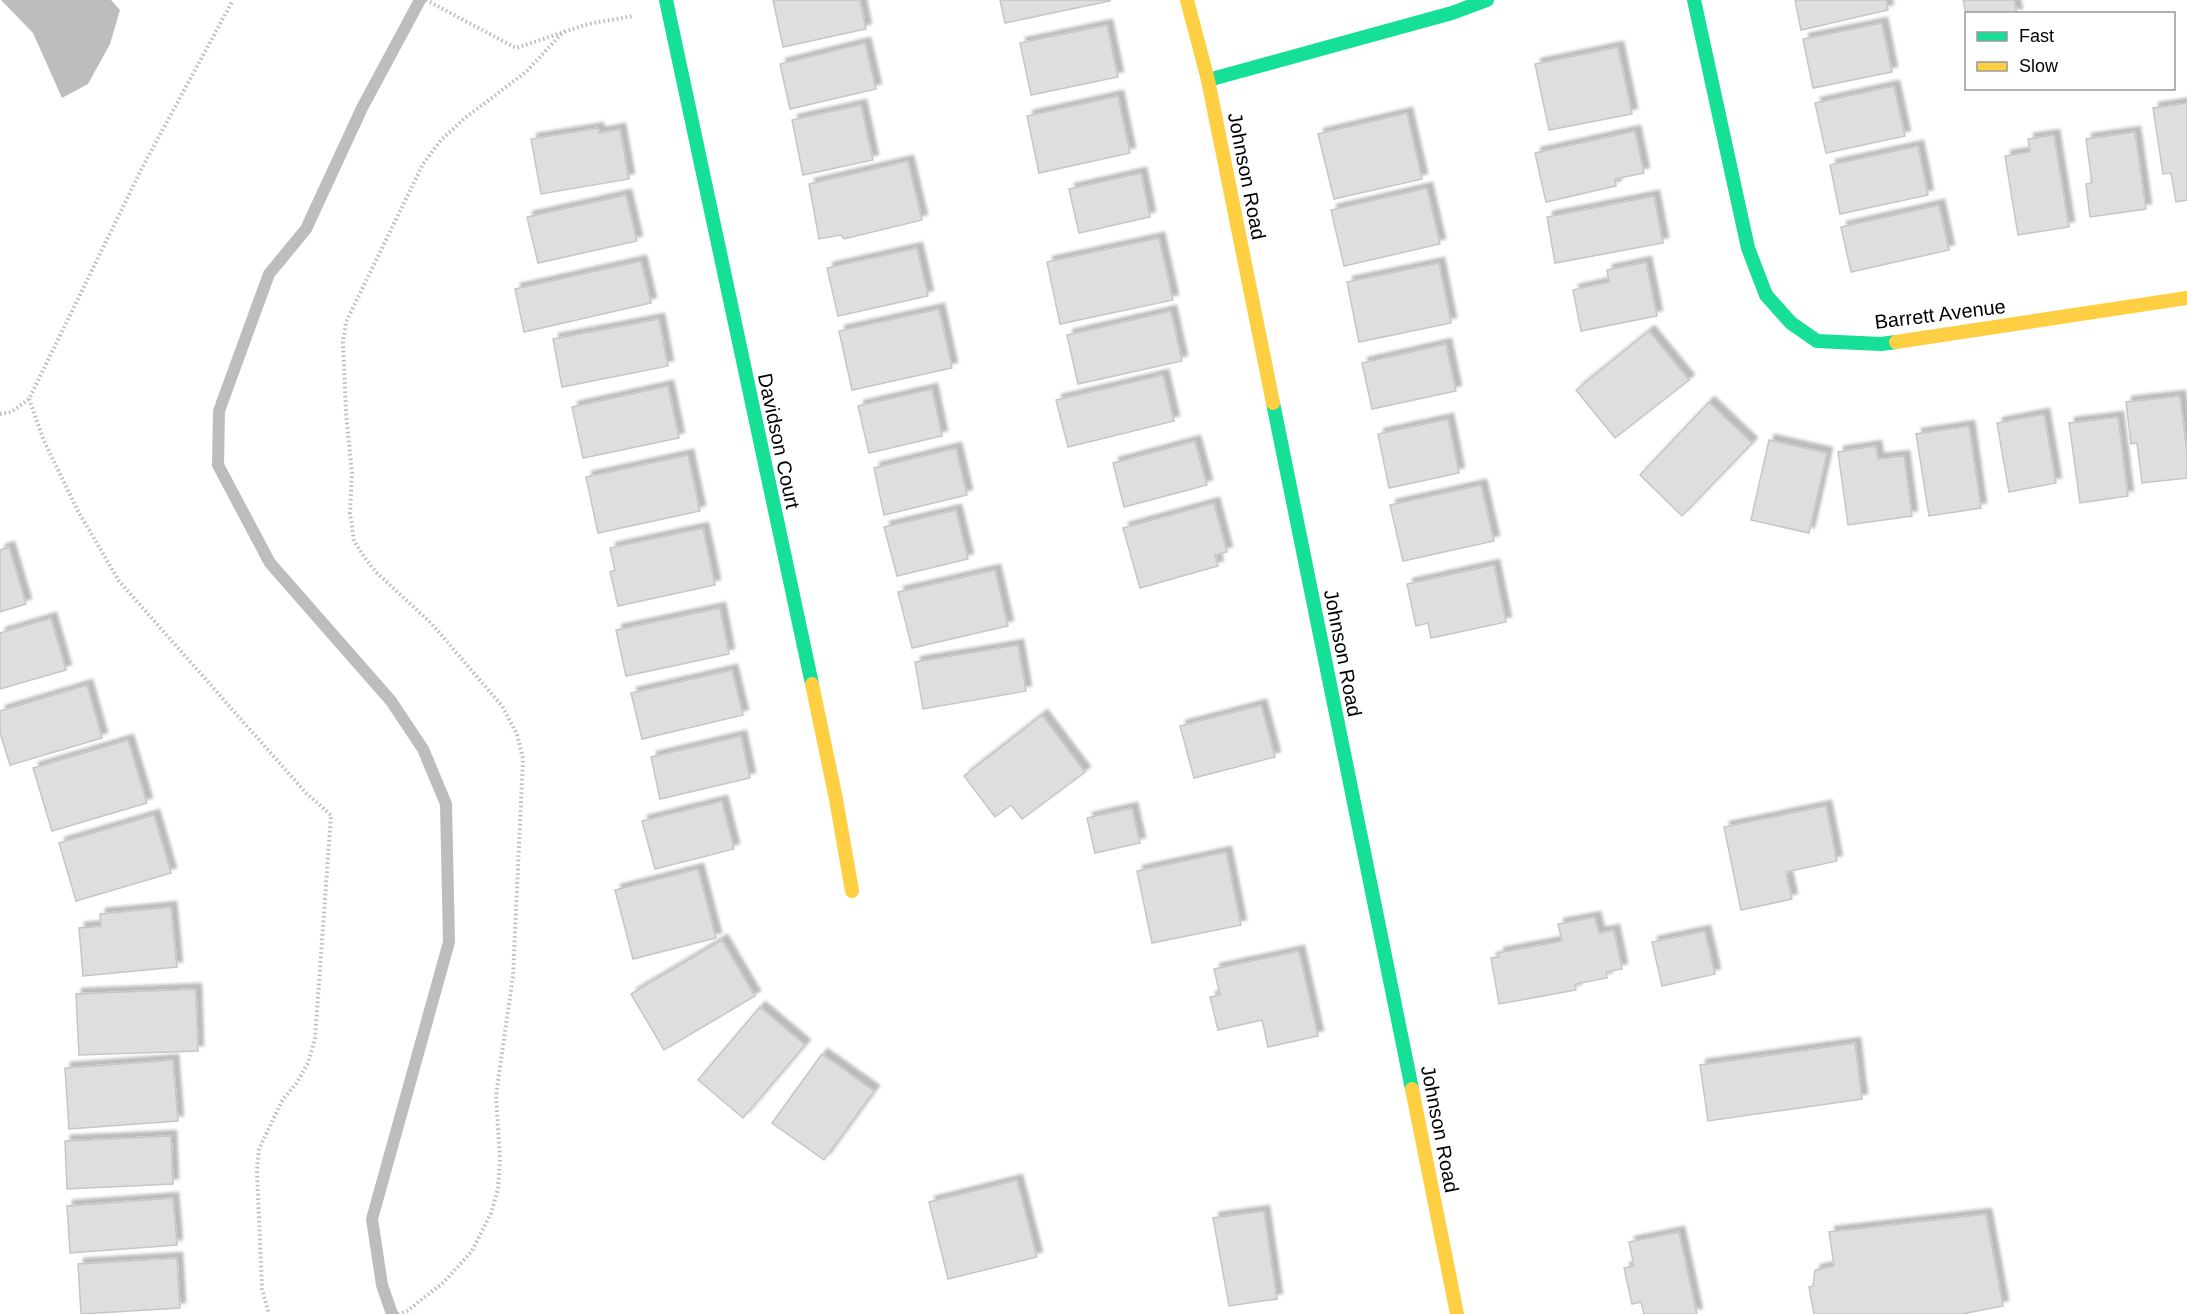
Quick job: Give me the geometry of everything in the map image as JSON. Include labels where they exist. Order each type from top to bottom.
[{"type":"street","name":"Johnson Road","points":[[1187,0],[1208,80],[1457,1314]]},
{"type":"street","points":[[1208,80],[1452,14],[1487,0]]},
{"type":"street","name":"Barrett Avenue","points":[[1694,0],[1748,248],[1766,294],[1791,323],[1817,341],[1881,344],[2187,298]]},
{"type":"street","name":"Davidson Court","points":[[667,5],[836,799],[852,891]]},
{"type":"path","points":[[0,414],[11,412],[29,399],[142,168],[232,0]]},
{"type":"path","points":[[426,0],[516,48],[588,24],[667,5]]},
{"type":"path","points":[[398,1314],[406,1311],[444,1282],[472,1251],[491,1213],[498,1189],[500,1159],[496,1095],[513,976],[523,759],[517,734],[502,706],[431,623],[376,572],[354,542],[350,513],[352,473],[345,413],[344,332],[353,303],[423,164],[441,140],[526,72],[564,31]]},
{"type":"path","points":[[29,399],[44,441],[78,511],[119,581],[306,793],[331,815],[315,1038],[308,1063],[296,1084],[283,1099],[259,1149],[257,1170],[262,1289],[269,1314]]},
{"type":"shaded area","points":[[1,0],[111,0],[120,10],[110,44],[88,84],[62,98],[33,33]]},
{"type":"building","points":[[773,0],[860,0],[866,29],[783,47]]},
{"type":"building","points":[[1000,0],[1110,0],[1110,1],[1005,23]]},
{"type":"building","points":[[1795,0],[1886,0],[1888,10],[1801,30]]},
{"type":"building","points":[[1963,0],[2014,0],[2017,12],[1966,12]]},
{"type":"building","points":[[1882,23],[1892,72],[1813,88],[1803,39]]},
{"type":"building","points":[[1107,25],[1118,77],[1031,95],[1020,43]]},
{"type":"building","points":[[865,43],[876,89],[790,109],[780,64]]},
{"type":"building","points":[[1618,47],[1632,114],[1549,130],[1535,64]]},
{"type":"building","points":[[1894,86],[1905,136],[1826,153],[1815,103]]},
{"type":"building","points":[[1118,96],[1130,153],[1039,173],[1027,116]]},
{"type":"building","points":[[2187,103],[2187,200],[2176,202],[2171,173],[2163,174],[2153,108]]},
{"type":"building","points":[[861,105],[873,160],[803,175],[792,120]]},
{"type":"building","points":[[1407,113],[1422,179],[1334,199],[1318,134]]},
{"type":"building","points":[[598,128],[599,133],[620,129],[629,179],[541,194],[531,139]]},
{"type":"building","points":[[1635,131],[1644,173],[1615,179],[1616,186],[1546,202],[1535,153]]},
{"type":"building","points":[[2135,132],[2146,209],[2090,217],[2086,184],[2092,183],[2086,139]]},
{"type":"building","points":[[2054,135],[2069,227],[2018,235],[2005,156],[2030,152],[2028,139]]},
{"type":"building","points":[[1918,146],[1928,195],[1840,214],[1830,165]]},
{"type":"building","points":[[908,161],[922,220],[844,239],[841,235],[819,239],[809,184]]},
{"type":"building","points":[[1141,173],[1150,217],[1079,233],[1069,189]]},
{"type":"building","points":[[1427,188],[1440,244],[1344,266],[1331,210]]},
{"type":"building","points":[[626,195],[637,241],[538,263],[527,217]]},
{"type":"building","points":[[1654,196],[1663,243],[1555,263],[1547,217]]},
{"type":"building","points":[[1939,205],[1949,250],[1851,272],[1841,227]]},
{"type":"building","points":[[1159,238],[1173,300],[1060,324],[1047,262]]},
{"type":"building","points":[[917,248],[928,296],[838,316],[827,268]]},
{"type":"building","points":[[641,261],[651,303],[524,332],[515,289]]},
{"type":"building","points":[[1646,262],[1657,316],[1581,331],[1573,290],[1609,282],[1607,270]]},
{"type":"building","points":[[1439,263],[1451,323],[1359,342],[1347,282]]},
{"type":"building","points":[[939,309],[952,368],[852,390],[839,331]]},
{"type":"building","points":[[1171,311],[1182,361],[1078,384],[1067,335]]},
{"type":"building","points":[[659,319],[668,366],[562,387],[553,339]]},
{"type":"building","points":[[1649,331],[1689,380],[1615,438],[1576,390]]},
{"type":"building","points":[[1446,344],[1456,391],[1372,409],[1362,363]]},
{"type":"building","points":[[1163,375],[1174,421],[1068,447],[1056,400]]},
{"type":"building","points":[[668,386],[679,438],[583,458],[572,407]]},
{"type":"building","points":[[932,389],[942,436],[869,453],[858,406]]},
{"type":"building","points":[[2180,396],[2187,452],[2187,478],[2142,483],[2137,443],[2131,444],[2126,402]]},
{"type":"building","points":[[1709,402],[1752,443],[1682,516],[1640,475]]},
{"type":"building","points":[[2044,414],[2056,483],[2009,492],[1997,423]]},
{"type":"building","points":[[2118,417],[2128,496],[2080,503],[2069,423]]},
{"type":"building","points":[[1448,419],[1459,473],[1389,488],[1378,434]]},
{"type":"building","points":[[1969,426],[1981,508],[1929,516],[1916,434]]},
{"type":"building","points":[[1769,440],[1827,453],[1809,533],[1751,520]]},
{"type":"building","points":[[1195,441],[1207,485],[1124,507],[1113,463]]},
{"type":"building","points":[[1876,446],[1878,459],[1904,456],[1912,516],[1848,525],[1838,452]]},
{"type":"building","points":[[956,448],[967,495],[884,515],[874,468]]},
{"type":"building","points":[[688,455],[700,511],[598,533],[586,477]]},
{"type":"building","points":[[1481,485],[1494,541],[1403,561],[1390,505]]},
{"type":"building","points":[[1214,503],[1227,552],[1215,555],[1218,566],[1140,588],[1123,528]]},
{"type":"building","points":[[956,510],[968,559],[897,576],[884,527]]},
{"type":"building","points":[[703,528],[715,585],[618,606],[610,572],[615,570],[610,548]]},
{"type":"building","points":[[9,547],[26,604],[0,612],[0,550]]},
{"type":"building","points":[[1494,565],[1506,622],[1431,638],[1428,623],[1416,626],[1407,584]]},
{"type":"building","points":[[995,570],[1008,626],[912,648],[898,592]]},
{"type":"building","points":[[720,608],[729,654],[626,676],[616,630]]},
{"type":"building","points":[[51,618],[66,670],[0,689],[0,633]]},
{"type":"building","points":[[1018,645],[1026,691],[923,709],[915,662]]},
{"type":"building","points":[[732,670],[743,715],[642,739],[631,693]]},
{"type":"building","points":[[87,685],[102,738],[10,765],[0,733],[0,711]]},
{"type":"building","points":[[1261,705],[1275,757],[1194,778],[1180,726]]},
{"type":"building","points":[[1042,715],[1085,772],[1022,819],[1011,805],[995,817],[964,776]]},
{"type":"building","points":[[741,736],[750,778],[660,799],[651,757]]},
{"type":"building","points":[[128,740],[147,803],[52,831],[33,768]]},
{"type":"building","points":[[722,801],[734,849],[655,869],[642,821]]},
{"type":"building","points":[[1826,806],[1837,861],[1786,872],[1792,899],[1741,910],[1724,827]]},
{"type":"building","points":[[1132,808],[1140,843],[1095,853],[1087,818]]},
{"type":"building","points":[[154,815],[171,873],[76,901],[59,843]]},
{"type":"building","points":[[1226,852],[1241,925],[1152,943],[1137,871]]},
{"type":"building","points":[[698,869],[716,938],[633,959],[615,890]]},
{"type":"building","points":[[171,907],[177,967],[83,976],[79,928],[101,926],[100,914]]},
{"type":"building","points":[[1595,917],[1599,933],[1614,930],[1622,969],[1606,972],[1607,978],[1575,984],[1576,990],[1499,1004],[1491,958],[1499,957],[1498,953],[1562,941],[1558,924]]},
{"type":"building","points":[[1705,931],[1715,974],[1662,986],[1652,942]]},
{"type":"building","points":[[722,940],[755,996],[664,1050],[631,994]]},
{"type":"building","points":[[1299,951],[1318,1036],[1268,1047],[1262,1020],[1218,1030],[1210,997],[1220,995],[1214,969]]},
{"type":"building","points":[[196,989],[198,1051],[79,1055],[76,994]]},
{"type":"building","points":[[760,1007],[805,1045],[743,1118],[698,1080]]},
{"type":"building","points":[[1855,1043],[1862,1099],[1708,1121],[1700,1065]]},
{"type":"building","points":[[822,1054],[874,1091],[824,1160],[772,1123]]},
{"type":"building","points":[[173,1060],[178,1121],[69,1129],[65,1068]]},
{"type":"building","points":[[171,1136],[173,1184],[67,1189],[65,1141]]},
{"type":"building","points":[[1017,1180],[1037,1257],[948,1279],[929,1202]]},
{"type":"building","points":[[173,1198],[177,1245],[70,1253],[67,1206]]},
{"type":"building","points":[[1264,1211],[1277,1299],[1229,1306],[1213,1218]]},
{"type":"building","points":[[1986,1214],[2003,1306],[1962,1314],[1814,1314],[1809,1287],[1813,1286],[1815,1270],[1834,1266],[1829,1232]]},
{"type":"building","points":[[1679,1232],[1697,1314],[1644,1314],[1641,1302],[1632,1304],[1624,1268],[1634,1266],[1629,1242]]},
{"type":"building","points":[[177,1258],[180,1308],[81,1314],[78,1264]]},
{"type":"waterway","points":[[392,1314],[382,1285],[372,1219],[449,942],[446,804],[423,749],[391,701],[270,563],[218,465],[219,411],[269,274],[306,229],[362,108],[420,0]]},
{"type":"traffic: fast","points":[[666,0],[812,684]]},
{"type":"traffic: fast","points":[[1208,80],[1452,13],[1487,0]]},
{"type":"traffic: fast","points":[[1694,0],[1748,248],[1766,295],[1791,323],[1817,341],[1881,344],[1896,342]]},
{"type":"traffic: fast","points":[[1273,403],[1412,1089]]},
{"type":"traffic: slow","points":[[1187,0],[1208,80],[1273,403]]},
{"type":"traffic: slow","points":[[1896,342],[2187,298]]},
{"type":"traffic: slow","points":[[812,684],[852,891]]},
{"type":"traffic: slow","points":[[1412,1089],[1457,1314]]}]
